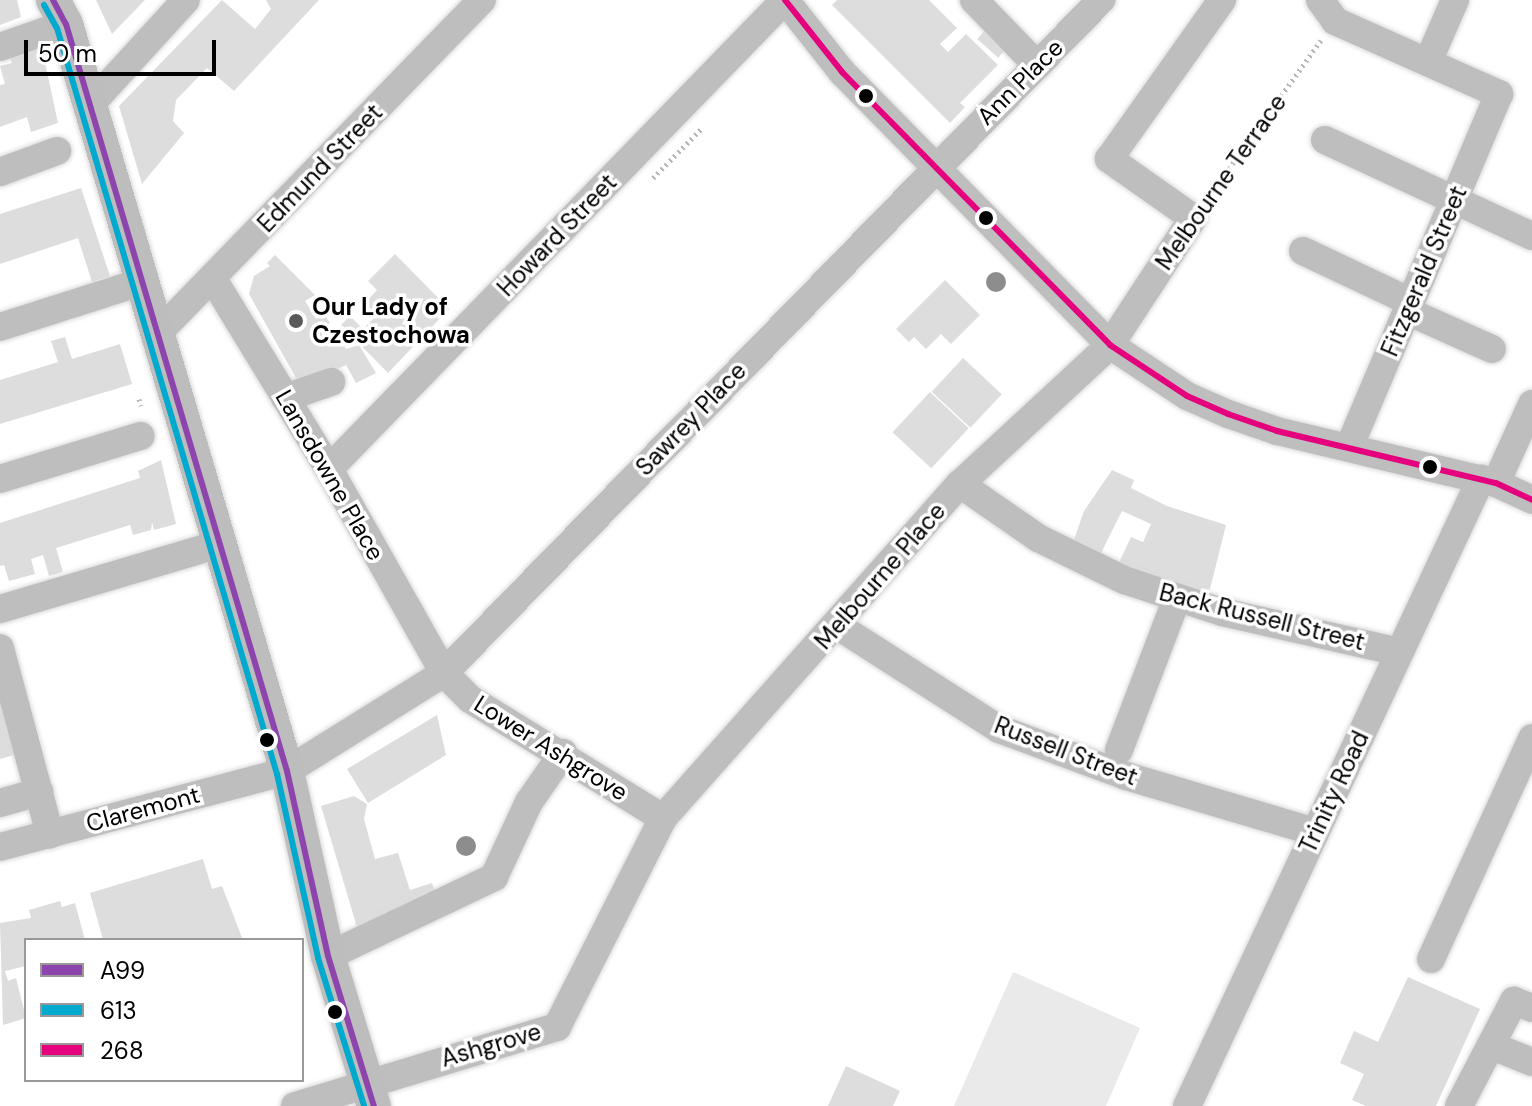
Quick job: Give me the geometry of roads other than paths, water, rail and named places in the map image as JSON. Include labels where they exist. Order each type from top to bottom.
[{"type":"main road","points":[[62,8],[287,771],[328,956],[371,1093]]},
{"type":"street","points":[[90,105],[186,0]]},
{"type":"street","name":"Edmund Street","points":[[157,334],[482,0]]},
{"type":"street","points":[[785,0],[842,72],[938,165],[1021,258],[1110,345],[1187,396],[1228,414],[1488,481],[1532,500]]},
{"type":"street","name":"Howard Street","points":[[329,469],[785,0]]},
{"type":"street","points":[[974,0],[1037,65]]},
{"type":"street","name":"Ann Place","points":[[938,165],[1101,0]]},
{"type":"street","name":"Melbourne Terrace","points":[[1110,345],[1193,218],[1109,159],[1222,0]]},
{"type":"street","points":[[1328,11],[1428,62],[1455,0]]},
{"type":"street","points":[[0,47],[62,8]]},
{"type":"street","name":"Fitzgerald Street","points":[[1349,447],[1499,94],[1428,62]]},
{"type":"street","points":[[1325,140],[1532,236]]},
{"type":"street","points":[[0,172],[57,151]]},
{"type":"street","name":"Sawrey Place","points":[[287,771],[444,673],[938,165]]},
{"type":"street","points":[[1303,251],[1492,349]]},
{"type":"street","name":"Lansdowne Place","points":[[213,279],[329,469],[444,673]]},
{"type":"street","points":[[0,327],[141,282]]},
{"type":"street","name":"Melbourne Place","points":[[663,818],[838,626],[960,484],[1110,345]]},
{"type":"street","points":[[285,398],[331,382]]},
{"type":"street","name":"Trinity Road","points":[[1187,1106],[1400,652],[1488,481],[1532,404]]},
{"type":"street","points":[[0,479],[141,436]]},
{"type":"street","name":"Back Russell Street","points":[[960,484],[1038,538],[1124,580],[1177,598],[1400,652]]},
{"type":"street","points":[[0,609],[220,544]]},
{"type":"street","points":[[1119,750],[1177,598]]},
{"type":"street","name":"Russell Street","points":[[838,626],[999,729],[1126,776],[1315,832]]},
{"type":"street","points":[[0,648],[50,834]]},
{"type":"street","name":"Lower Ashgrove","points":[[444,673],[470,699],[563,753],[663,818]]},
{"type":"street","points":[[1431,959],[1532,738]]},
{"type":"street","points":[[328,956],[494,877],[529,802],[563,753]]},
{"type":"street","name":"Claremont","points":[[0,847],[287,771]]},
{"type":"street","points":[[0,803],[39,792]]},
{"type":"street","name":"Ashgrove","points":[[295,1106],[371,1093],[557,1027],[663,818]]},
{"type":"street","points":[[1459,1106],[1514,1001],[1532,1008]]},
{"type":"street","points":[[1492,1046],[1532,1062]]},
{"type":"place","name":"Our Lady of Czestochowa","points":[[296,321]]}]
